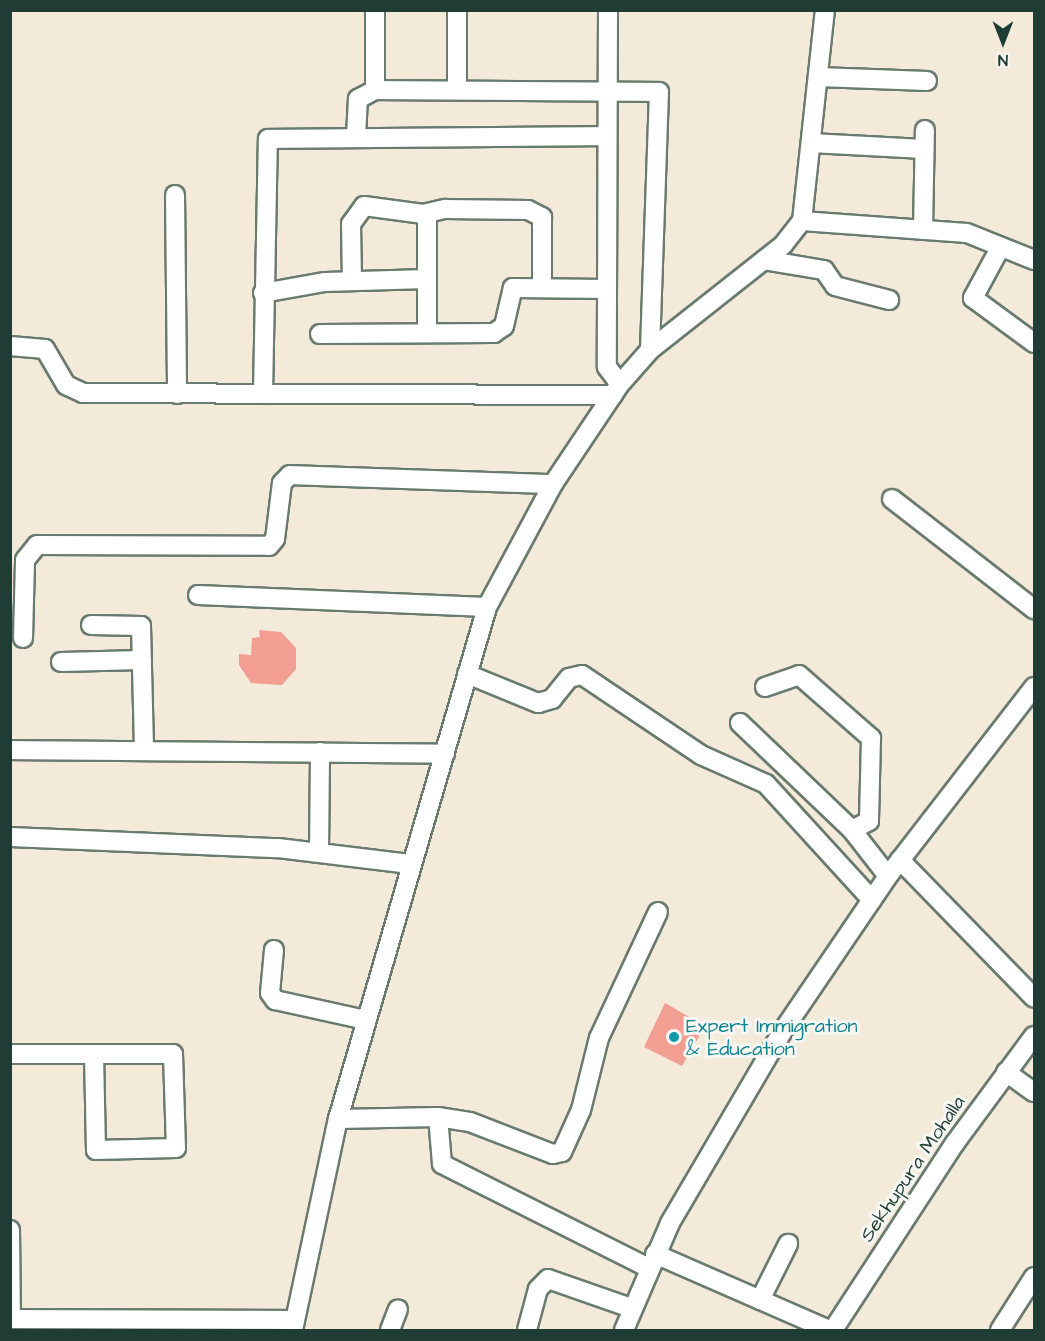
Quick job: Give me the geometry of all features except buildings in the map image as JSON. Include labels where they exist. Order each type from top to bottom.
[{"type":"street","points":[[375,10],[375,90]]},
{"type":"street","points":[[457,10],[457,89]]},
{"type":"street","points":[[608,10],[607,367],[616,389]]},
{"type":"street","points":[[10,1230],[11,1319],[49,1325],[294,1325],[338,1119],[410,864],[445,754],[487,607],[553,483],[616,389],[650,350],[764,260],[802,221],[825,10]]},
{"type":"street","points":[[818,77],[927,81]]},
{"type":"street","points":[[356,136],[358,99],[375,90],[607,90],[663,96],[650,350]]},
{"type":"street","points":[[923,230],[925,130]]},
{"type":"street","points":[[263,394],[265,143],[273,136],[607,136]]},
{"type":"street","points":[[811,143],[924,149]]},
{"type":"street","points":[[175,195],[177,394]]},
{"type":"street","points":[[352,281],[351,224],[358,209],[384,206],[427,214],[453,208],[540,213],[542,287]]},
{"type":"street","points":[[427,214],[427,332]]},
{"type":"street","points":[[802,221],[967,233],[1035,260]]},
{"type":"street","points":[[1000,248],[973,298],[1035,343]]},
{"type":"street","points":[[764,260],[824,270],[835,286],[889,300]]},
{"type":"street","points":[[263,293],[352,281],[427,279]]},
{"type":"street","points":[[320,333],[501,330],[509,290],[542,287],[607,289]]},
{"type":"street","points":[[10,346],[45,349],[66,385],[83,393],[263,394],[616,389]]},
{"type":"street","points":[[23,638],[18,560],[30,550],[48,542],[269,546],[275,539],[282,483],[290,475],[553,483]]},
{"type":"street","points":[[892,499],[1035,609]]},
{"type":"street","points":[[198,595],[487,607]]},
{"type":"street","points":[[90,625],[141,626],[144,749]]},
{"type":"street","points":[[62,662],[142,660]]},
{"type":"street","points":[[466,674],[538,703],[552,699],[568,678],[582,675],[701,755],[766,784],[872,900]]},
{"type":"street","points":[[765,687],[799,675],[871,738],[869,821],[852,830]]},
{"type":"street","points":[[624,1330],[652,1261],[782,1032],[888,876],[1035,687]]},
{"type":"street","points":[[740,723],[852,830],[888,876]]},
{"type":"street","points":[[10,750],[144,749],[445,754]]},
{"type":"street","points":[[319,852],[320,752]]},
{"type":"street","points":[[10,837],[319,852],[410,864]]},
{"type":"street","points":[[900,860],[1035,998]]},
{"type":"street","points":[[338,1119],[438,1117],[470,1122],[553,1154],[562,1152],[581,1110],[599,1038],[658,912]]},
{"type":"street","points":[[274,950],[270,993],[275,1000],[366,1020]]},
{"type":"street","name":"Sekhupura Mohalla","points":[[831,1330],[1006,1072],[1035,1035]]},
{"type":"street","points":[[10,1054],[94,1054],[173,1054],[176,1148],[96,1150],[94,1054]]},
{"type":"street","points":[[1006,1072],[1035,1092]]},
{"type":"street","points":[[438,1117],[442,1164],[652,1261],[760,1300],[831,1330]]},
{"type":"street","points":[[760,1300],[788,1244]]},
{"type":"street","points":[[1000,1330],[1035,1277]]},
{"type":"street","points":[[527,1330],[538,1289],[548,1279],[631,1308]]},
{"type":"street","points":[[390,1330],[398,1309]]},
{"type":"place","name":"Expert Immigration & Education","points":[[674,1037]]}]
